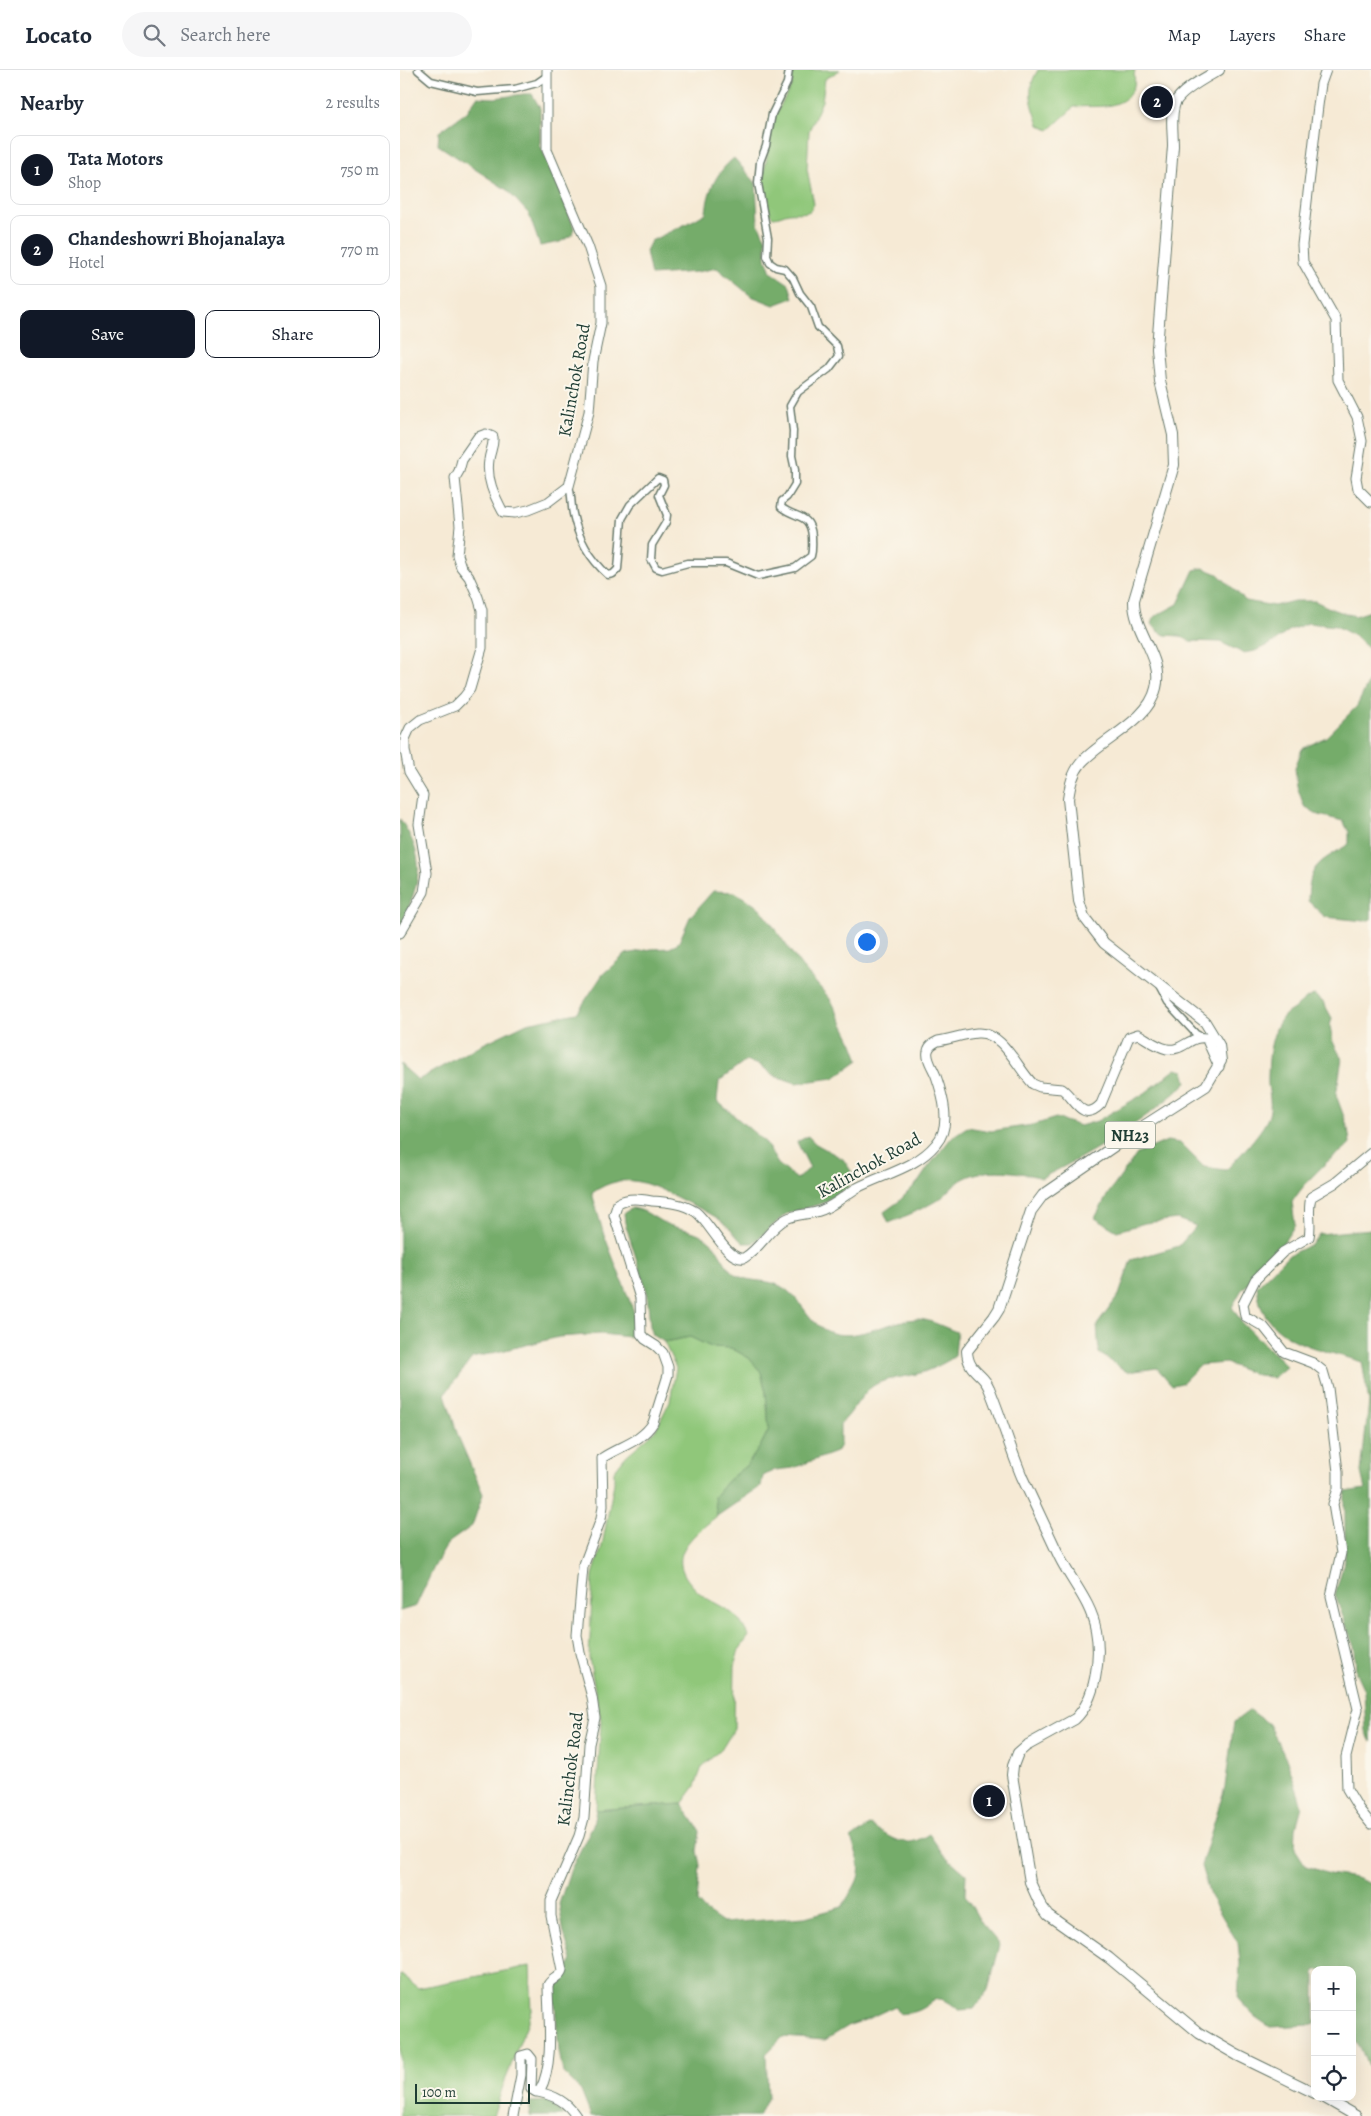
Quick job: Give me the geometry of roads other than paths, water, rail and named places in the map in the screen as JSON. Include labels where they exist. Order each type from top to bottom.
[{"type":"main road","points":[[1219,70],[1179,97],[1174,104],[1173,146],[1157,348],[1160,382],[1173,434],[1174,465],[1136,593],[1134,609],[1139,628],[1155,662],[1158,675],[1156,690],[1149,704],[1139,716],[1081,763],[1070,783],[1068,799],[1079,901],[1084,917],[1104,943],[1204,1022],[1215,1036],[1221,1056],[1219,1067]]},
{"type":"main road","name":"NH23","points":[[1219,1067],[1206,1086],[1144,1124],[1043,1195],[1031,1211],[999,1309],[994,1318],[967,1350],[968,1362],[988,1385],[1022,1476],[1061,1560],[1090,1608],[1097,1637],[1097,1660],[1093,1686],[1081,1713],[1075,1719],[1026,1746],[1018,1753],[1014,1761],[1012,1774],[1033,1892],[1048,1915],[1110,1958],[1199,2033],[1237,2055],[1311,2091]]},
{"type":"main road","points":[[1330,2101],[1356,2116]]},
{"type":"street","points":[[418,70],[431,81],[476,92],[515,89],[538,83],[547,73]]},
{"type":"street","points":[[570,486],[573,515],[583,543],[590,557],[608,575],[613,574],[618,569],[622,518],[630,505],[658,478],[663,480],[664,485],[659,495],[667,515],[666,522],[652,545],[650,559],[656,568],[662,570],[688,563],[726,563],[758,576],[794,568],[811,556],[813,548],[811,525],[808,521],[781,506],[782,501],[787,497],[795,484],[790,406],[798,392],[829,369],[839,356],[837,346],[818,327],[811,307],[800,293],[792,278],[785,269],[770,263],[768,256],[768,238],[758,183],[760,162],[766,146],[772,114],[787,83],[789,70]]},
{"type":"street","points":[[1326,70],[1321,84],[1318,106],[1302,245],[1303,262],[1336,320],[1338,380],[1357,417],[1362,441],[1356,478],[1358,489],[1371,502]]},
{"type":"street","name":"Kalinchok Road","points":[[547,73],[547,150],[588,246],[601,286],[602,302],[601,323],[593,361],[589,412],[570,486]]},
{"type":"street","points":[[400,933],[424,892],[428,872],[419,824],[423,795],[409,772],[405,739],[410,728],[420,720],[456,706],[464,697],[470,689],[482,648],[482,610],[478,597],[461,567],[457,555],[460,526],[455,478],[462,460],[478,438],[486,434],[493,437],[494,446],[489,458],[488,477],[503,512],[515,514],[528,510],[548,502],[570,486]]},
{"type":"street","points":[[1157,985],[1167,1003],[1196,1034],[1209,1042],[1219,1067]]},
{"type":"street","name":"Kalinchok Road","points":[[538,2092],[542,2088],[549,2059],[548,1985],[550,1981],[559,1976],[562,1970],[551,1916],[551,1901],[579,1836],[584,1818],[588,1744],[595,1718],[592,1697],[577,1635],[583,1567],[602,1512],[602,1458],[617,1448],[635,1440],[649,1429],[668,1374],[668,1367],[663,1353],[641,1334],[640,1298],[614,1215],[618,1203],[633,1198],[683,1206],[705,1220],[731,1255],[739,1259],[744,1258],[774,1227],[785,1219],[822,1211],[862,1185],[903,1168],[935,1146],[944,1131],[946,1121],[936,1076],[928,1057],[928,1051],[933,1043],[979,1033],[992,1036],[1033,1084],[1040,1087],[1062,1088],[1079,1108],[1089,1112],[1101,1104],[1130,1035],[1138,1034],[1166,1049],[1172,1049],[1202,1037]]},
{"type":"street","points":[[1371,1153],[1335,1183],[1311,1197],[1308,1209],[1309,1237],[1283,1252],[1255,1280],[1243,1304],[1245,1316],[1264,1327],[1284,1352],[1313,1363],[1323,1371],[1328,1388],[1338,1472],[1338,1489],[1334,1504],[1341,1553],[1331,1596],[1358,1709],[1346,1757],[1347,1789],[1358,1809],[1371,1824]]},
{"type":"street","points":[[513,2116],[521,2075],[520,2058],[523,2054],[528,2054],[532,2059],[530,2087],[533,2091],[556,2096],[565,2102],[576,2116]]},
{"type":"place","name":"Chandeshowri Bhojanalaya","points":[[1157,102]]},
{"type":"place","name":"Tata Motors","points":[[989,1801]]}]
